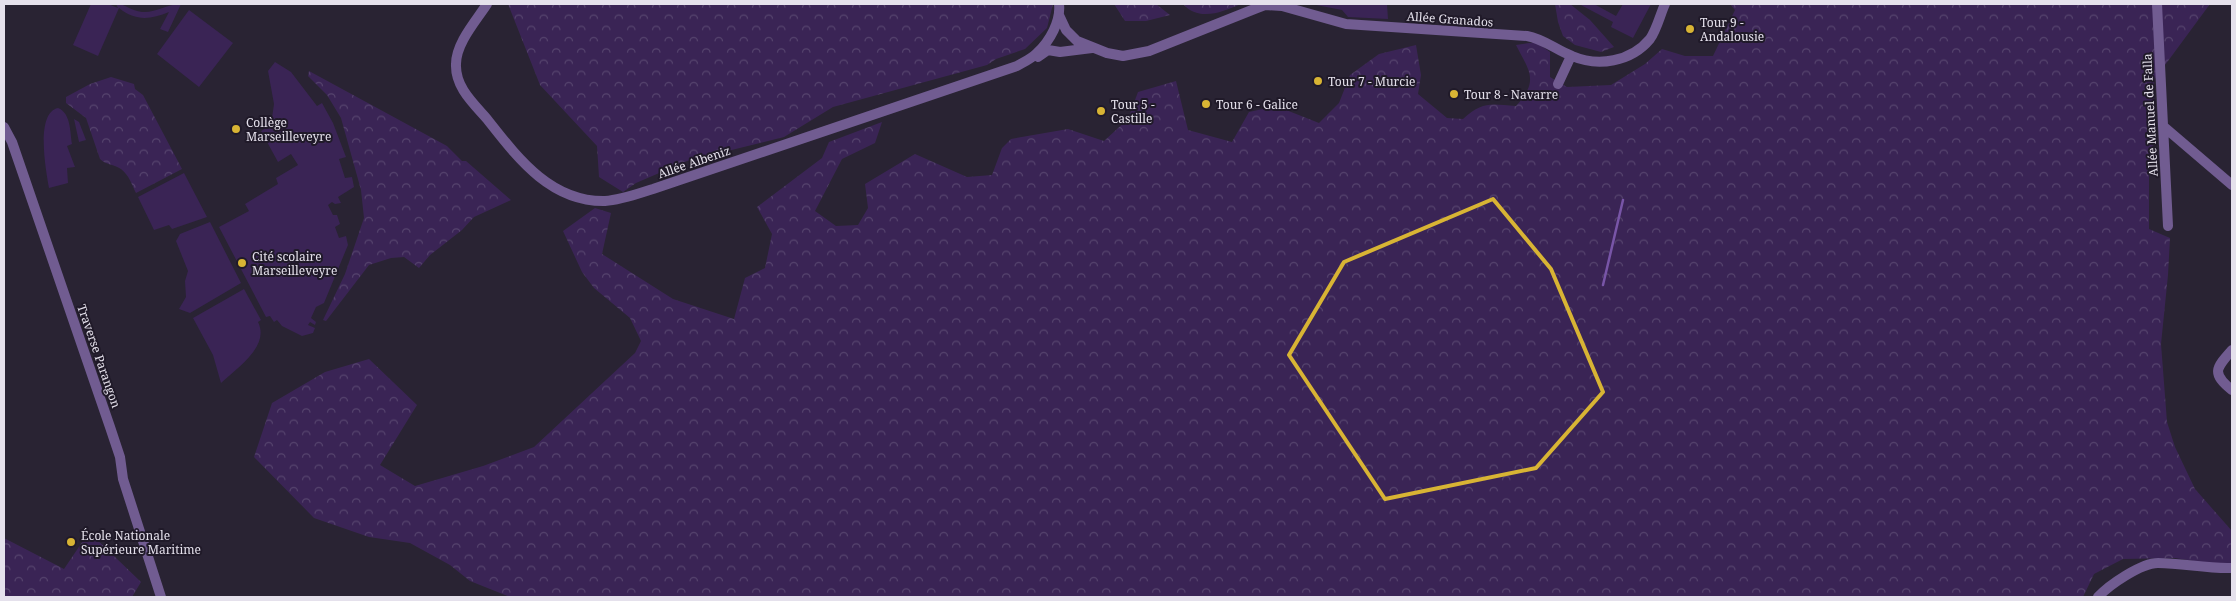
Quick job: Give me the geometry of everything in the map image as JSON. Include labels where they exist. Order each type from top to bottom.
[{"type":"street","name":"Allée Albeniz","points":[[487,4],[456,55],[456,72],[462,88],[497,132],[538,178],[563,191],[591,200],[615,200],[653,189],[1017,66],[1037,53],[1049,37]]},
{"type":"street","name":"Allée Granados","points":[[1059,9],[1070,36],[1092,48],[1116,55],[1139,54],[1257,8],[1272,5],[1346,24],[1527,36],[1546,42],[1571,56],[1589,62],[1600,62],[1618,60],[1628,56],[1650,38],[1665,4]]},
{"type":"street","name":"Allée Manuel de Falla","points":[[2157,4],[2168,226]]},
{"type":"street","name":"Allée Albeniz","points":[[1048,50],[1049,37],[1059,9]]},
{"type":"street","name":"Allée Granados","points":[[1048,50],[1060,52],[1092,48]]},
{"type":"street","points":[[1017,66],[1032,61],[1048,50]]},
{"type":"street","points":[[1558,84],[1571,56]]},
{"type":"street","points":[[2163,126],[2232,185]]},
{"type":"street","name":"Traverse Parangon","points":[[4,127],[12,142],[110,427],[120,457],[123,479],[161,597]]},
{"type":"street","points":[[2232,350],[2218,367],[2218,376],[2232,390]]},
{"type":"street","points":[[2098,597],[2109,586],[2146,565],[2156,563],[2213,569],[2232,568]]},
{"type":"highlighted area","points":[[1493,199],[1551,269],[1603,392],[1536,468],[1385,499],[1289,355],[1344,262]]},
{"type":"green space","points":[[91,4],[108,4],[118,8],[116,4],[120,4],[142,12],[181,4],[168,32],[160,29],[169,12],[155,17],[143,18],[131,15],[119,8],[98,56],[73,45]]},
{"type":"green space","points":[[508,4],[1053,4],[1047,28],[1025,49],[996,59],[987,65],[833,107],[784,137],[687,161],[636,183],[623,192],[599,177],[597,146],[540,85]]},
{"type":"green space","points":[[1114,4],[1156,4],[1170,15],[1146,21],[1125,21]]},
{"type":"green space","points":[[1183,4],[1241,4],[1219,12],[1203,14],[1196,13]]},
{"type":"green space","points":[[1311,4],[1387,4],[1388,19],[1348,17],[1342,10]]},
{"type":"green space","points":[[1555,4],[1570,4],[1590,20],[1614,47],[1601,52],[1575,45],[1563,36]]},
{"type":"green space","points":[[1579,4],[1594,4],[1616,16],[1623,4],[1651,4],[1633,38],[1611,27],[1613,22]]},
{"type":"green space","points":[[1730,4],[2210,4],[2154,80],[2154,137],[2149,175],[2149,229],[2170,238],[2161,344],[2167,422],[2175,447],[2195,489],[2232,531],[2232,564],[2213,564],[2175,558],[2123,559],[2094,574],[2083,597],[510,597],[470,581],[450,565],[410,543],[369,537],[314,518],[254,457],[272,403],[325,372],[369,359],[417,405],[380,465],[415,486],[483,466],[534,447],[635,353],[641,341],[630,318],[594,288],[582,272],[563,231],[595,208],[611,213],[602,254],[673,299],[734,319],[745,278],[765,268],[772,234],[757,207],[822,158],[829,142],[882,122],[875,143],[842,159],[815,211],[836,226],[858,225],[868,208],[865,184],[915,154],[967,177],[992,175],[1002,148],[1011,139],[1068,129],[1104,141],[1128,119],[1138,92],[1176,81],[1188,130],[1232,142],[1249,112],[1276,106],[1319,123],[1339,103],[1350,75],[1379,54],[1416,45],[1421,75],[1418,94],[1447,118],[1463,119],[1482,106],[1516,106],[1523,97],[1528,90],[1530,76],[1516,45],[1536,42],[1550,52],[1550,77],[1567,87],[1611,85],[1645,64],[1662,49],[1685,56],[1713,56],[1735,10]]},
{"type":"green space","points":[[189,10],[233,43],[199,87],[157,54]]},
{"type":"green space","points":[[275,62],[291,72],[317,106],[322,103],[333,123],[346,157],[339,159],[345,178],[352,177],[354,187],[338,197],[341,203],[335,204],[332,202],[328,205],[333,215],[337,215],[340,224],[335,227],[339,238],[346,236],[348,245],[324,303],[316,307],[311,318],[316,322],[315,325],[310,322],[308,325],[315,328],[313,333],[302,336],[282,326],[277,320],[274,322],[270,316],[266,317],[219,227],[249,211],[245,204],[278,184],[276,178],[298,165],[291,154],[278,162],[261,131],[271,125],[274,104],[268,71]]},
{"type":"green space","points":[[309,71],[447,146],[462,161],[466,161],[511,200],[474,217],[462,230],[430,255],[419,268],[404,257],[391,258],[369,265],[326,321],[323,320],[345,274],[364,218],[361,190],[341,118],[327,95],[308,76]]},
{"type":"green space","points":[[111,77],[134,84],[135,89],[143,95],[182,169],[136,193],[124,171],[100,159],[86,118],[66,103],[66,97],[90,84]]},
{"type":"green space","points":[[58,108],[68,118],[72,144],[67,146],[75,167],[67,168],[68,183],[49,188],[44,157],[44,131],[46,120],[51,112]]},
{"type":"green space","points":[[74,119],[79,122],[86,140],[79,142]]},
{"type":"green space","points":[[184,173],[207,217],[172,229],[169,225],[154,230],[138,197]]},
{"type":"green space","points":[[210,222],[241,283],[190,313],[179,309],[186,297],[185,281],[188,271],[176,241],[180,234]]},
{"type":"green space","points":[[244,289],[261,320],[258,322],[261,331],[260,339],[250,356],[221,383],[213,355],[193,318]]},
{"type":"green space","points":[[89,532],[141,582],[132,597],[4,597],[4,538],[64,569]]},
{"type":"waterway","points":[[1603,285],[1623,200]]},
{"type":"place","name":"Tour 9 - Andalousie","points":[[1690,29]]},
{"type":"place","name":"Tour 7 - Murcie","points":[[1318,81]]},
{"type":"place","name":"Tour 8 - Navarre","points":[[1454,94]]},
{"type":"place","name":"Tour 6 - Galice","points":[[1206,104]]},
{"type":"place","name":"Tour 5 - Castille","points":[[1101,111]]},
{"type":"place","name":"Collège Marseilleveyre","points":[[236,129]]},
{"type":"place","name":"Cité scolaire Marseilleveyre","points":[[242,263]]},
{"type":"place","name":"École Nationale Supérieure Maritime","points":[[71,542]]}]
